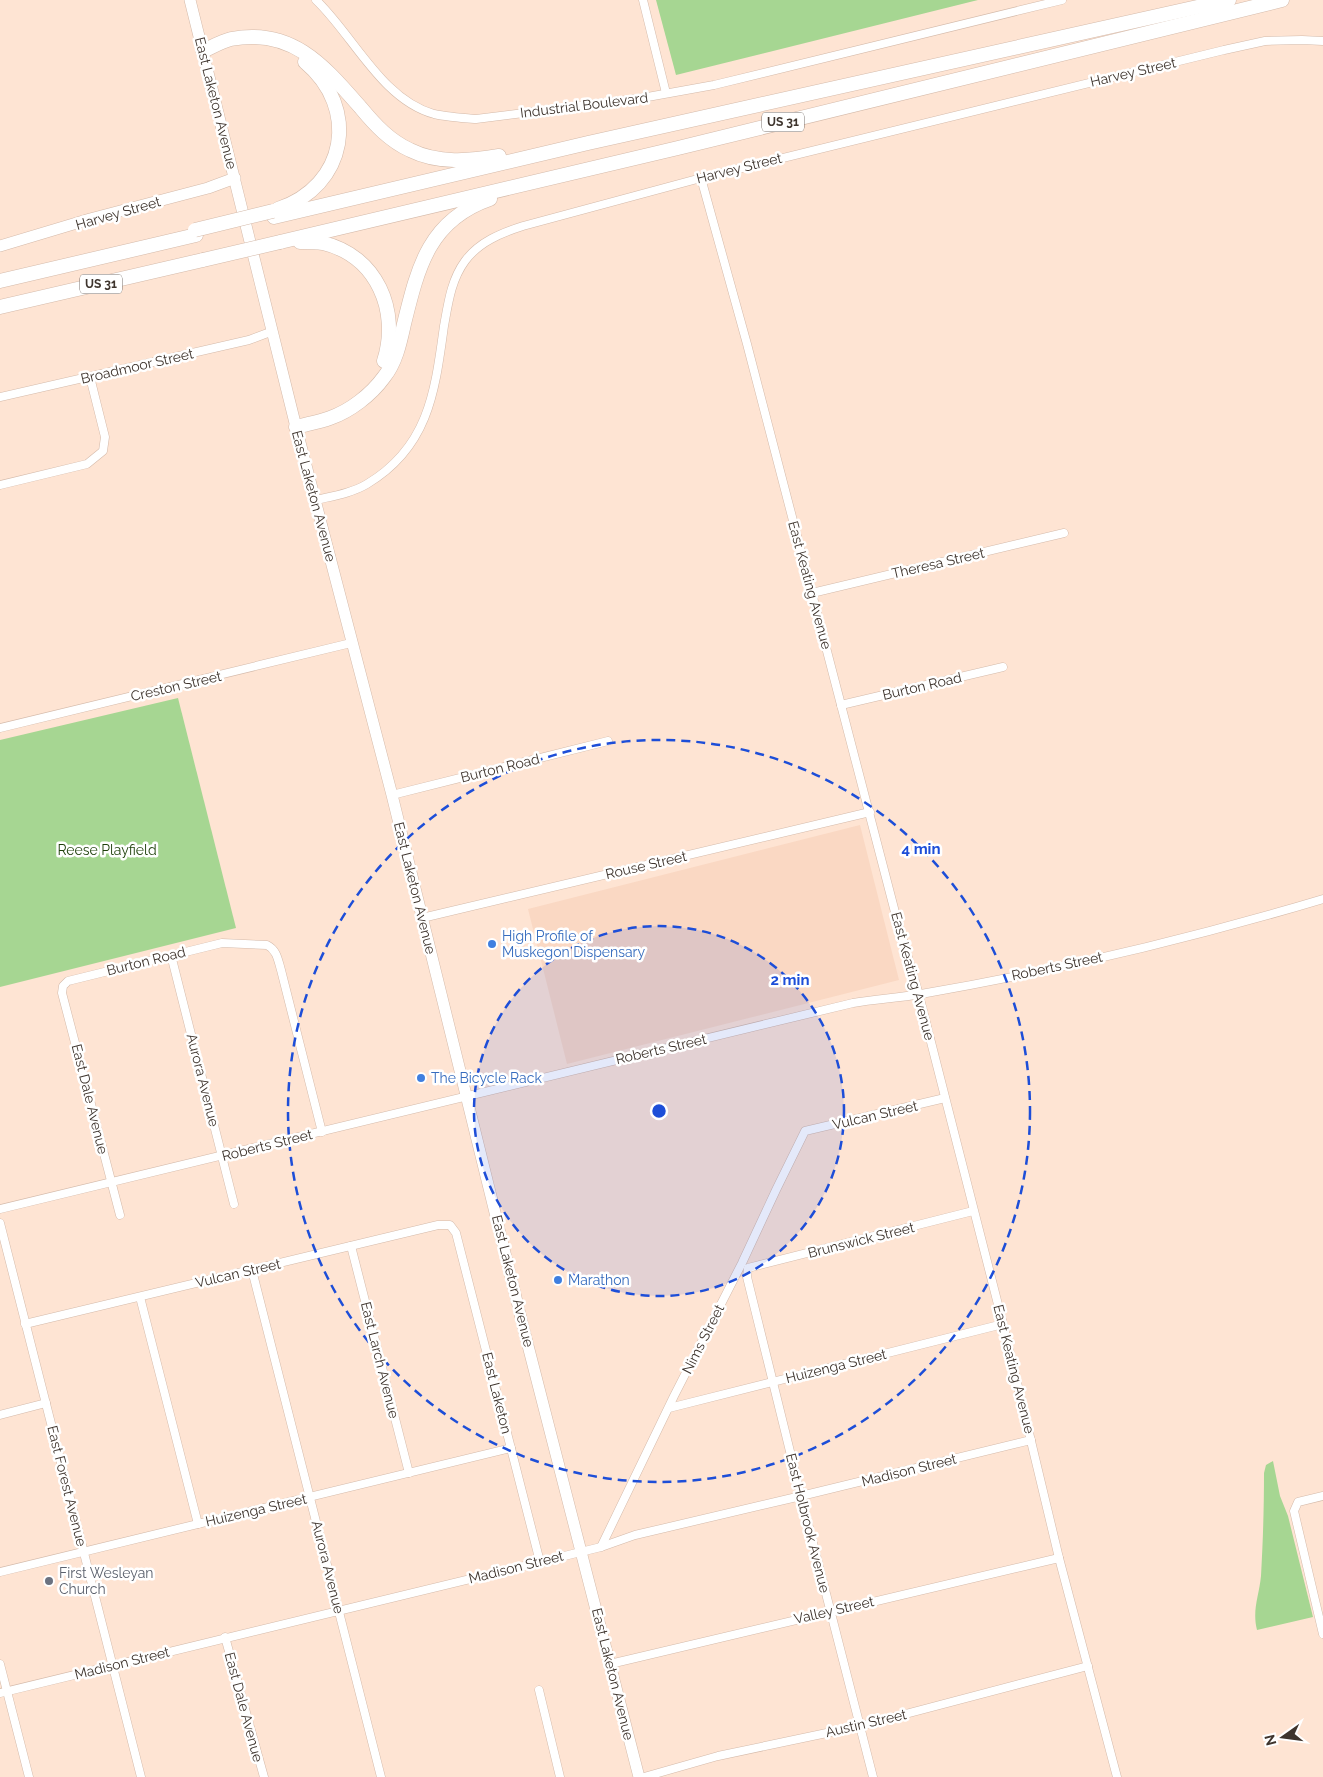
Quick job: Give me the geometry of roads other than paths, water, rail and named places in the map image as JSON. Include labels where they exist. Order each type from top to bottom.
[{"type":"highway","name":"US 31","points":[[0,281],[129,251],[195,232],[273,214],[1229,0]]},
{"type":"highway","name":"US 31","points":[[0,307],[545,180],[1282,0]]},
{"type":"highway","points":[[203,50],[230,40],[246,38],[270,38],[296,47],[312,57],[331,74],[376,126],[398,144],[411,151],[440,160],[487,158],[577,140],[588,143]]},
{"type":"highway","points":[[203,50],[249,45],[272,48],[293,55],[306,63],[327,87],[339,123],[339,139],[332,164],[325,177],[310,194],[273,214]]},
{"type":"highway","points":[[296,427],[330,418],[346,410],[364,397],[385,376],[395,357],[416,277],[424,257],[432,242],[448,223],[489,199],[520,192],[545,180]]},
{"type":"highway","points":[[282,241],[322,243],[336,248],[359,261],[370,273],[381,291],[390,322],[389,342],[384,363],[369,386],[356,398],[341,407],[296,427]]},
{"type":"main road","name":"East Laketon Avenue","points":[[190,0],[296,427],[392,796],[639,1777]]},
{"type":"main road","name":"Harvey Street","points":[[0,246],[208,188],[235,178]]},
{"type":"street","name":"Industrial Boulevard","points":[[316,0],[396,93],[415,106],[432,113],[476,119],[642,98],[714,85],[1062,0]]},
{"type":"street","points":[[643,0],[666,94]]},
{"type":"street","name":"Harvey Street","points":[[316,500],[352,491],[366,484],[396,461],[415,438],[426,417],[432,396],[448,302],[453,284],[465,261],[484,242],[500,234],[523,226],[701,178],[1265,41],[1323,41]]},
{"type":"street","name":"East Keating Avenue","points":[[701,178],[896,916],[919,995],[1003,1324],[1059,1558],[1117,1777]]},
{"type":"street","name":"Broadmoor Street","points":[[0,397],[249,340],[273,331]]},
{"type":"street","points":[[0,485],[87,464],[103,451],[106,437],[90,377]]},
{"type":"street","name":"Theresa Street","points":[[812,593],[1064,533]]},
{"type":"street","name":"Creston Street","points":[[0,728],[351,643]]},
{"type":"street","name":"Burton Road","points":[[841,705],[1003,667]]},
{"type":"street","name":"Burton Road","points":[[392,796],[608,741]]},
{"type":"street","name":"Rouse Street","points":[[422,918],[870,812]]},
{"type":"street","name":"Roberts Street","points":[[0,1209],[853,1003],[919,995],[1053,968],[1265,917],[1323,899]]},
{"type":"street","name":"Burton Road","points":[[65,983],[72,979],[222,943],[267,945],[276,953],[322,1132]]},
{"type":"street","name":"Aurora Avenue","points":[[171,955],[234,1204]]},
{"type":"street","name":"East Dale Avenue","points":[[65,983],[62,986],[62,993],[120,1215]]},
{"type":"street","name":"Vulcan Street","points":[[805,1131],[944,1098]]},
{"type":"street","name":"Nims Street","points":[[601,1546],[742,1263],[805,1131]]},
{"type":"street","name":"Brunswick Street","points":[[748,1268],[974,1211]]},
{"type":"street","name":"East Forest Avenue","points":[[0,1223],[141,1777]]},
{"type":"street","name":"Vulcan Street","points":[[25,1324],[443,1224],[450,1225]]},
{"type":"street","name":"East Laketon","points":[[450,1225],[456,1233],[540,1562]]},
{"type":"street","name":"East Larch Avenue","points":[[351,1246],[409,1473]]},
{"type":"street","name":"East Holbrook Avenue","points":[[748,1268],[747,1277],[873,1777]]},
{"type":"street","name":"Aurora Avenue","points":[[252,1270],[381,1777]]},
{"type":"street","points":[[140,1297],[198,1524]]},
{"type":"street","name":"Huizenga Street","points":[[669,1408],[1003,1324]]},
{"type":"street","points":[[0,1415],[46,1403]]},
{"type":"street","name":"Madison Street","points":[[3,1692],[540,1562],[635,1535],[1031,1440]]},
{"type":"street","name":"Huizenga Street","points":[[0,1572],[511,1448]]},
{"type":"street","points":[[1323,1496],[1303,1501],[1296,1505],[1294,1511],[1294,1518],[1321,1617],[1323,1634]]},
{"type":"street","name":"Valley Street","points":[[610,1664],[1059,1558]]},
{"type":"street","name":"East Dale Avenue","points":[[225,1638],[264,1777]]},
{"type":"street","points":[[0,1664],[3,1692],[29,1777]]},
{"type":"street","name":"Austin Street","points":[[644,1777],[726,1754],[860,1726],[1088,1666]]},
{"type":"street","points":[[540,1690],[560,1777]]},
{"type":"place","name":"High Profile of Muskegon Dispensary","points":[[492,944]]},
{"type":"place","name":"The Bicycle Rack","points":[[421,1078]]},
{"type":"place","name":"Marathon","points":[[558,1280]]},
{"type":"place","name":"First Wesleyan Church","points":[[49,1581]]},
{"type":"park label","name":"Reese Playfield","points":[[107,850]]}]
